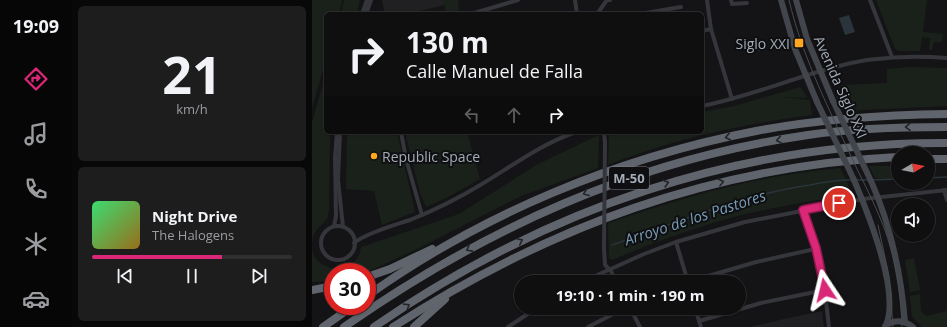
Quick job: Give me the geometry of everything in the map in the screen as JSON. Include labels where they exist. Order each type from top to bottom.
[{"type":"highway","points":[[376,273],[416,257],[478,225],[527,204],[640,161],[708,142],[756,131],[860,117],[947,114]]},
{"type":"highway","name":"M-50","points":[[344,327],[424,274],[494,235],[545,210],[646,172],[760,143],[808,135],[888,128],[947,127]]},
{"type":"highway","name":"M-50","points":[[374,327],[463,270],[500,251],[596,208],[654,187],[710,171],[754,161],[820,150],[894,144],[947,143]]},
{"type":"highway","points":[[935,155],[947,155]]},
{"type":"highway","points":[[393,327],[438,298],[477,277],[565,233],[619,212],[676,193],[772,171],[856,159],[891,157]]},
{"type":"highway","points":[[935,159],[947,159]]},
{"type":"highway","points":[[376,290],[418,262],[527,204]]},
{"type":"highway","points":[[414,327],[441,302],[477,277]]},
{"type":"highway","points":[[312,290],[324,288]]},
{"type":"highway","points":[[323,327],[340,315]]},
{"type":"street","points":[[363,12],[367,0]]},
{"type":"street","points":[[367,12],[371,0]]},
{"type":"street","points":[[478,12],[518,0]]},
{"type":"street","points":[[575,0],[577,12]]},
{"type":"street","points":[[598,12],[607,0],[610,0]]},
{"type":"street","points":[[706,0],[711,29],[732,99]]},
{"type":"street","points":[[731,0],[732,4],[736,5],[747,3]]},
{"type":"street","name":"Avenida Siglo XXI","points":[[781,0],[787,26],[805,76],[863,199],[878,240],[889,302],[889,318],[885,326]]},
{"type":"street","name":"Avenida Siglo XXI","points":[[796,0],[803,28],[820,72],[878,198],[897,260],[905,322]]},
{"type":"street","points":[[870,0],[892,57]]},
{"type":"street","points":[[652,12],[681,7]]},
{"type":"street","points":[[704,31],[711,29]]},
{"type":"street","points":[[704,106],[732,99],[805,76],[859,62],[892,57],[947,58]]},
{"type":"street","points":[[334,226],[336,216],[335,158],[337,134]]},
{"type":"street","points":[[340,134],[338,180],[344,227]]},
{"type":"street","points":[[401,134],[406,159],[422,215]]},
{"type":"street","points":[[354,243],[362,237],[422,215],[481,184],[528,155],[572,134]]},
{"type":"street","points":[[604,134],[604,263],[612,275]]},
{"type":"street","points":[[597,275],[676,242],[745,222],[863,199],[945,190],[947,200]]},
{"type":"street","points":[[803,210],[816,248],[825,290],[829,327]]},
{"type":"street","points":[[351,233],[354,243],[353,251],[344,259],[338,260],[328,257],[321,247],[321,242],[326,231],[334,226],[344,227],[351,233],[362,237]]},
{"type":"street","points":[[676,242],[686,275]]},
{"type":"street","points":[[712,275],[756,262],[816,248]]},
{"type":"street","points":[[699,321],[761,303],[825,290]]},
{"type":"street","points":[[508,327],[526,315]]},
{"type":"street","points":[[588,327],[611,315]]},
{"type":"street","points":[[634,315],[640,327]]},
{"type":"street","points":[[697,315],[701,327]]},
{"type":"street","points":[[885,326],[893,322],[905,322],[912,327]]},
{"type":"shaded area","points":[[312,0],[342,0],[339,12],[324,12],[324,66],[312,108]]},
{"type":"shaded area","points":[[344,0],[360,0],[357,12],[341,12]]},
{"type":"shaded area","points":[[382,0],[444,0],[445,5],[415,12],[385,12]]},
{"type":"shaded area","points":[[444,0],[458,0],[459,11],[446,12]]},
{"type":"shaded area","points":[[876,0],[927,0],[923,32],[943,34],[942,42],[934,42],[932,50],[929,50],[930,38],[922,37],[920,51],[899,51],[895,49]]},
{"type":"shaded area","points":[[849,15],[855,32],[845,35],[839,18]]},
{"type":"shaded area","points":[[759,40],[762,50],[746,53],[744,45]]},
{"type":"shaded area","points":[[910,67],[947,68],[947,106],[843,111],[836,97],[842,85],[887,83],[887,69]]},
{"type":"shaded area","points":[[324,81],[324,134],[330,134],[329,209],[328,217],[314,234],[312,244],[312,122]]},
{"type":"shaded area","points":[[800,87],[808,98],[780,97],[810,100],[812,115],[734,128],[683,140],[658,147],[608,165],[609,134],[704,134],[704,112],[734,106]]},
{"type":"shaded area","name":"Republic Space","points":[[347,134],[397,134],[415,212],[382,225],[374,191],[346,189]]},
{"type":"shaded area","points":[[405,134],[468,134],[480,179],[446,198],[426,207],[420,193]]},
{"type":"shaded area","points":[[599,135],[598,168],[521,196],[413,251],[376,268],[376,263],[353,263],[359,254],[361,247],[459,214],[538,164]]},
{"type":"shaded area","points":[[869,166],[891,166],[891,179],[888,180],[875,178]]},
{"type":"shaded area","points":[[840,168],[846,178],[849,189],[846,195],[744,214],[670,237],[612,260],[609,258],[608,223],[666,204],[744,183],[811,171]]},
{"type":"shaded area","points":[[312,247],[315,258],[324,266],[324,281],[312,282]]},
{"type":"shaded area","points":[[914,258],[920,290],[910,292],[905,260]]},
{"type":"shaded area","points":[[920,294],[921,311],[926,316],[947,311],[947,327],[922,327],[912,316],[910,296]]},
{"type":"shaded area","points":[[822,311],[824,327],[749,327],[784,319]]},
{"type":"waterway","name":"Arroyo de los Pastores","points":[[935,178],[947,177]]},
{"type":"waterway","name":"Arroyo de los Pastores","points":[[872,180],[891,179]]},
{"type":"waterway","name":"Arroyo de los Pastores","points":[[612,245],[710,210],[759,195],[820,183],[852,180]]},
{"type":"waterway","name":"Arroyo de los Pastores","points":[[856,180],[868,180]]},
{"type":"tram line","points":[[789,0],[810,66],[884,228],[893,256],[897,276],[902,327]]},
{"type":"tram line","points":[[878,225],[889,276],[893,327]]},
{"type":"place","name":"Siglo XXI","points":[[799,43]]},
{"type":"place","name":"Republic Space","points":[[374,156]]},
{"type":"route","points":[[825,290],[816,248],[803,210],[839,203]]}]
